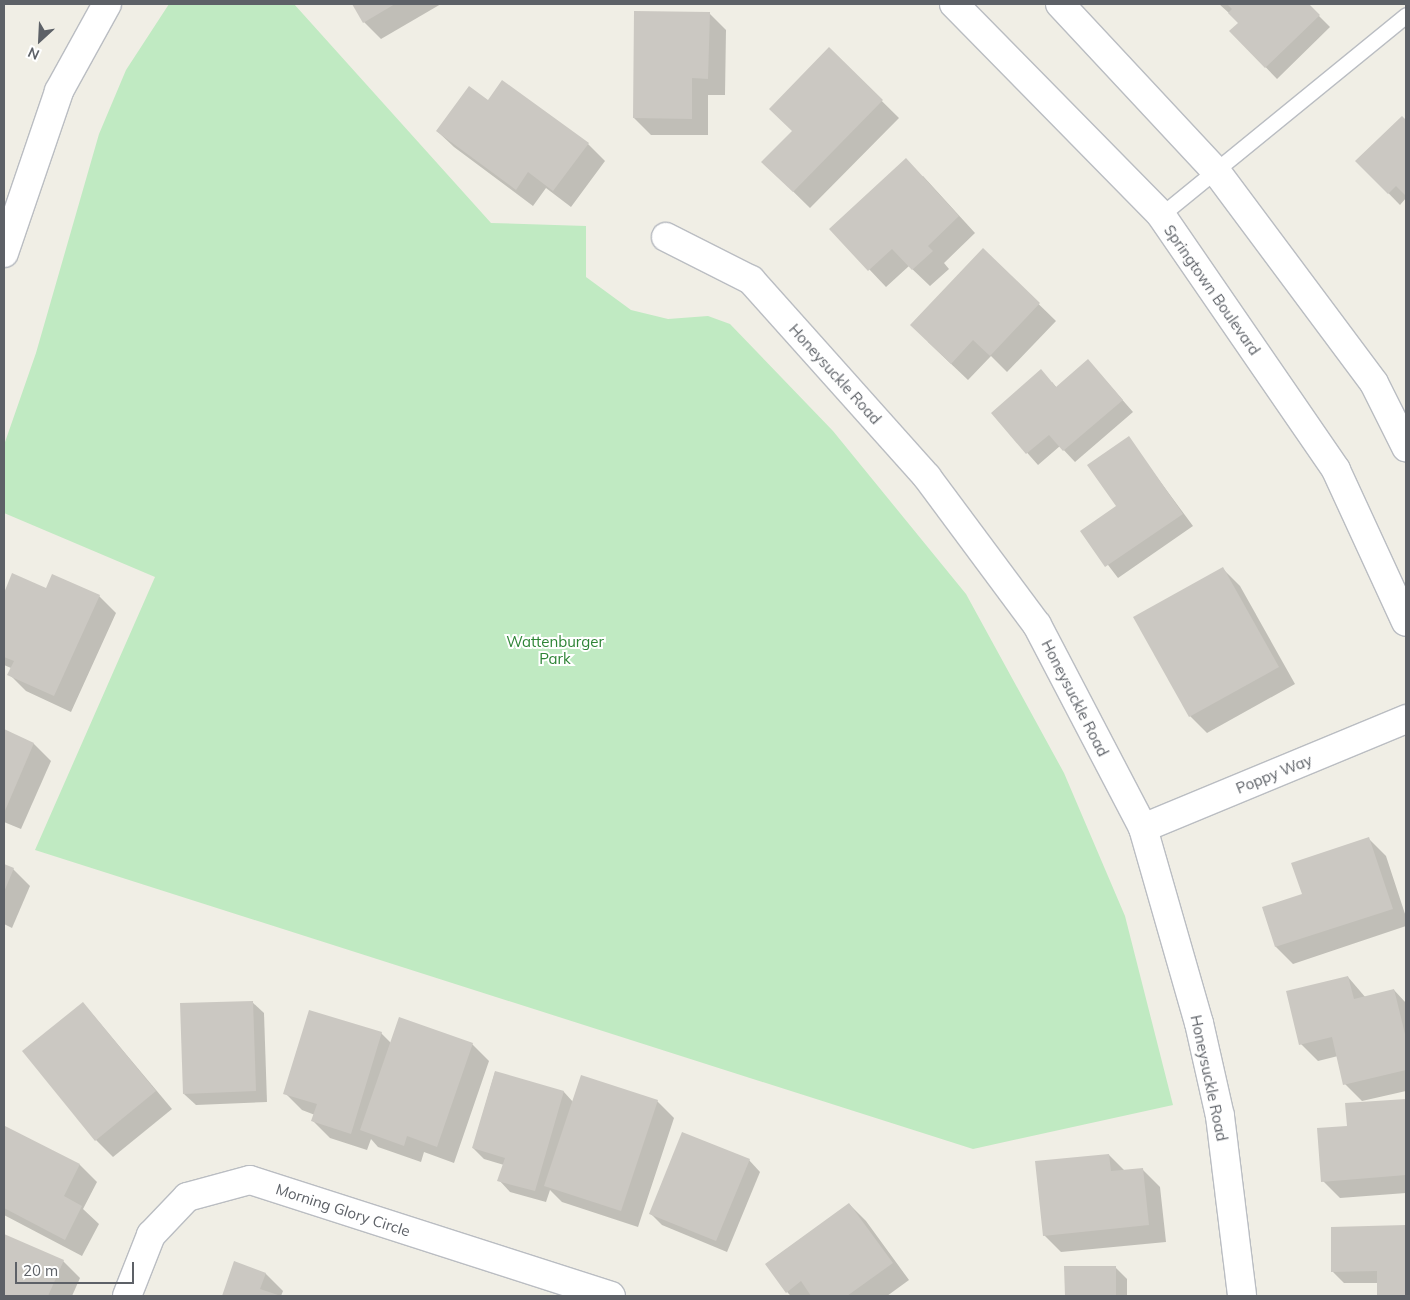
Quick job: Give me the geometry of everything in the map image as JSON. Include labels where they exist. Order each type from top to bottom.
[{"type":"street","points":[[4,253],[59,91],[107,4]]},
{"type":"street","name":"Springtown Boulevard","points":[[954,4],[1161,215],[1336,470],[1406,622]]},
{"type":"street","points":[[1060,4],[1216,171],[1374,383],[1406,446]]},
{"type":"street","name":"Honeysuckle Road","points":[[666,236],[751,280],[928,476],[1037,625],[1143,828],[1198,1023],[1220,1116],[1242,1296]]},
{"type":"street","name":"Poppy Way","points":[[1143,828],[1406,719]]},
{"type":"street","name":"Morning Glory Circle","points":[[127,1296],[151,1235],[187,1197],[250,1180],[611,1296]]},
{"type":"lane","points":[[1161,215],[1406,15]]},
{"type":"green space","name":"Wattenburger Park","points":[[169,4],[294,4],[491,223],[586,226],[586,277],[631,310],[668,319],[708,316],[730,324],[833,431],[966,594],[1064,773],[1125,916],[1173,1105],[973,1149],[35,850],[155,577],[4,513],[4,445],[36,353],[99,134],[126,70]]},
{"type":"building","points":[[352,4],[395,4],[363,23]]},
{"type":"building","points":[[1227,4],[1309,4],[1320,15],[1265,68],[1229,31],[1238,23],[1228,13],[1232,9]]},
{"type":"building","points":[[634,11],[710,12],[708,79],[692,78],[692,119],[633,118]]},
{"type":"building","points":[[829,47],[883,100],[793,192],[761,162],[792,131],[769,109]]},
{"type":"building","points":[[502,80],[589,143],[553,191],[528,172],[516,190],[436,131],[469,86],[488,100]]},
{"type":"building","points":[[1402,116],[1406,120],[1406,196],[1396,186],[1388,194],[1355,161]]},
{"type":"building","points":[[906,158],[959,216],[928,246],[933,251],[912,270],[892,249],[868,271],[829,229]]},
{"type":"building","points":[[983,248],[1040,303],[990,356],[973,340],[951,364],[910,325]]},
{"type":"building","points":[[1088,359],[1123,400],[1063,451],[1049,435],[1026,454],[991,413],[1041,369],[1056,387]]},
{"type":"building","points":[[1129,436],[1183,514],[1105,567],[1080,531],[1116,506],[1087,465]]},
{"type":"building","points":[[1223,567],[1279,667],[1189,717],[1133,617]]},
{"type":"building","points":[[12,573],[46,588],[52,574],[100,595],[54,696],[7,675],[14,661],[4,657],[4,593]]},
{"type":"building","points":[[4,729],[34,743],[4,813]]},
{"type":"building","points":[[1369,837],[1393,909],[1275,947],[1262,907],[1302,894],[1291,863]]},
{"type":"building","points":[[4,864],[14,868],[4,892]]},
{"type":"building","points":[[1348,976],[1354,999],[1394,989],[1406,1038],[1406,1070],[1343,1085],[1332,1037],[1299,1045],[1286,991]]},
{"type":"building","points":[[253,1001],[256,1091],[183,1094],[180,1003]]},
{"type":"building","points":[[83,1002],[156,1091],[95,1141],[22,1051]]},
{"type":"building","points":[[309,1010],[382,1032],[351,1134],[311,1121],[317,1104],[283,1094]]},
{"type":"building","points":[[399,1017],[473,1043],[437,1147],[407,1136],[404,1146],[360,1130]]},
{"type":"building","points":[[495,1071],[564,1091],[535,1191],[497,1181],[505,1158],[472,1148]]},
{"type":"building","points":[[581,1075],[658,1100],[621,1211],[544,1186]]},
{"type":"building","points":[[1406,1099],[1406,1175],[1321,1182],[1317,1128],[1347,1126],[1345,1103]]},
{"type":"building","points":[[5,1126],[80,1164],[64,1196],[82,1206],[65,1240],[4,1208]]},
{"type":"building","points":[[682,1132],[750,1159],[716,1241],[649,1214]]},
{"type":"building","points":[[1109,1154],[1111,1171],[1143,1168],[1149,1225],[1043,1236],[1035,1161]]},
{"type":"building","points":[[849,1203],[893,1263],[847,1296],[811,1296],[801,1281],[786,1293],[765,1264]]},
{"type":"building","points":[[1406,1225],[1406,1296],[1377,1296],[1377,1271],[1331,1272],[1331,1227]]},
{"type":"building","points":[[4,1234],[64,1260],[48,1296],[4,1296]]},
{"type":"building","points":[[234,1261],[266,1273],[260,1289],[281,1296],[222,1296]]},
{"type":"building","points":[[1064,1266],[1116,1266],[1116,1296],[1065,1296]]}]
